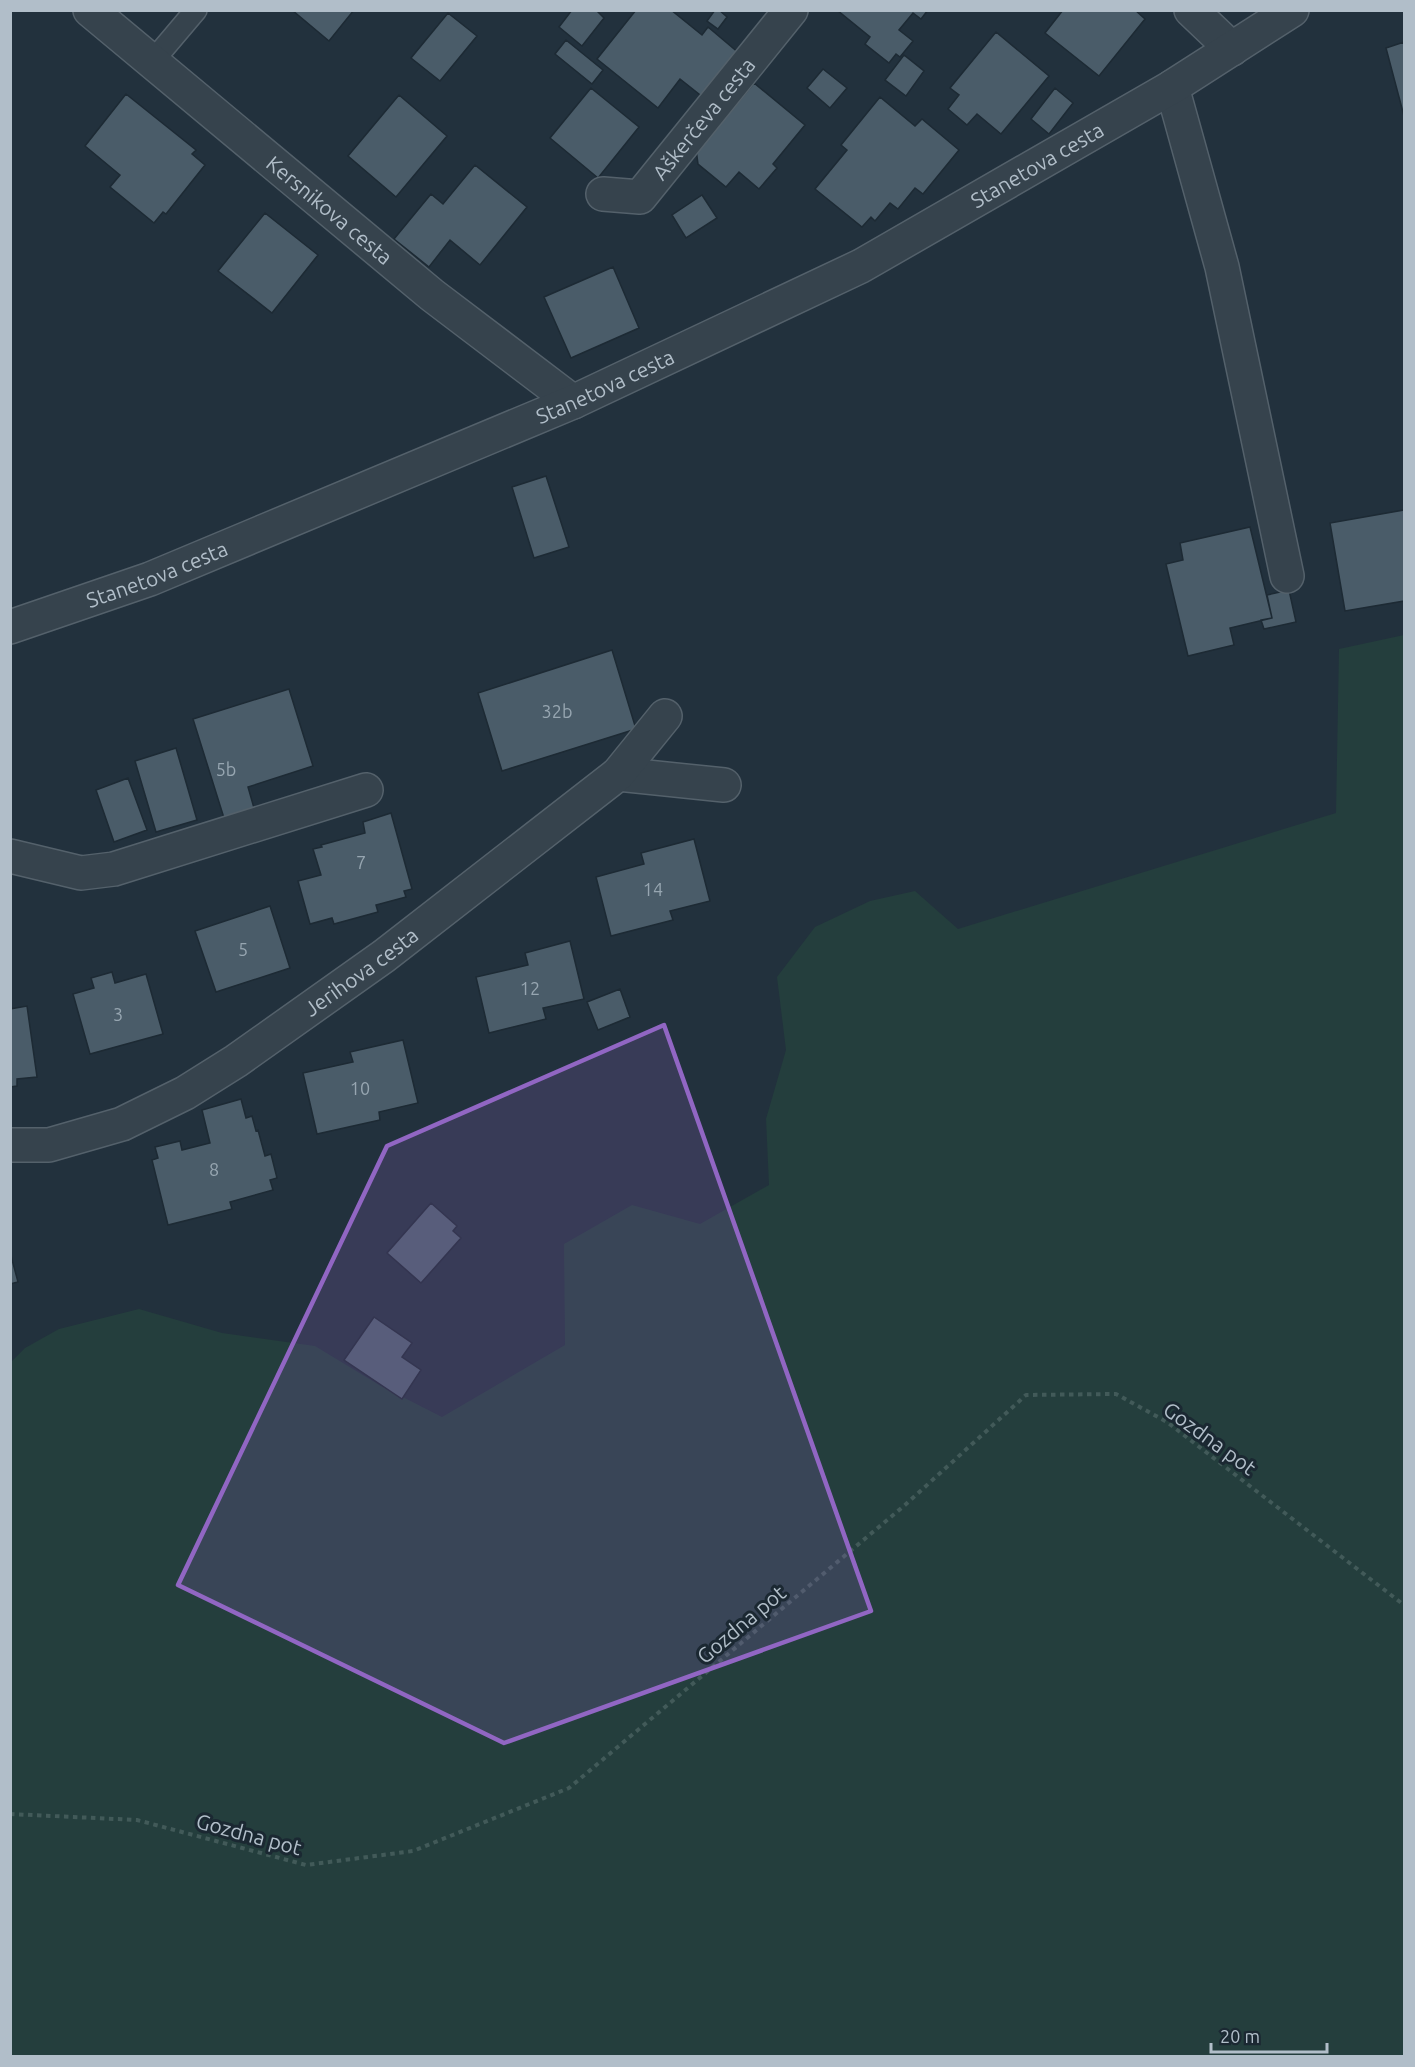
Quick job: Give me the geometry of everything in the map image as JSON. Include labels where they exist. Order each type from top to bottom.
[{"type":"street","name":"Kersnikova cesta","points":[[90,10],[432,295],[573,402]]},
{"type":"street","name":"Aškerčeva cesta","points":[[603,194],[640,197],[791,10]]},
{"type":"street","points":[[1191,10],[1232,49]]},
{"type":"street","name":"Stanetova cesta","points":[[10,627],[150,579],[573,402],[861,266],[1172,87],[1292,10]]},
{"type":"street","points":[[1172,87],[1222,267],[1287,576]]},
{"type":"street","name":"Jerihova cesta","points":[[10,1145],[49,1145],[122,1124],[185,1093],[236,1061],[384,956],[618,774],[665,716]]},
{"type":"street","points":[[618,774],[724,785]]},
{"type":"street","points":[[10,856],[81,873],[114,869],[366,790]]},
{"type":"lane","points":[[153,62],[196,10]]},
{"type":"path","name":"Gozdna pot","points":[[10,1814],[137,1820],[306,1865],[413,1851],[568,1788],[905,1505],[1026,1395],[1116,1394],[1167,1422],[1404,1605]]},
{"type":"highlighted area","points":[[664,1025],[871,1611],[504,1743],[178,1585],[387,1146]]},
{"type":"green space","points":[[1404,635],[1404,2056],[11,2056],[11,1362],[25,1348],[59,1329],[139,1309],[222,1333],[315,1346],[381,1386],[442,1417],[565,1345],[564,1244],[632,1205],[700,1224],[769,1185],[766,1119],[786,1050],[777,977],[815,927],[870,901],[915,891],[958,929],[1336,813],[1339,649]]},
{"type":"building","points":[[292,10],[354,10],[329,41]]},
{"type":"building","points":[[572,10],[596,10],[604,18],[582,46],[559,27]]},
{"type":"building","points":[[636,10],[671,10],[702,35],[708,27],[740,54],[704,98],[680,79],[658,108],[597,59]]},
{"type":"building","points":[[715,10],[719,10],[727,17],[718,29],[707,21]]},
{"type":"building","points":[[837,10],[928,10],[921,19],[913,13],[899,30],[913,41],[900,57],[896,54],[889,63],[865,44],[870,37]]},
{"type":"building","points":[[1063,10],[1135,10],[1145,19],[1099,76],[1045,33]]},
{"type":"building","points":[[448,13],[477,36],[440,81],[411,58]]},
{"type":"building","points":[[996,32],[1049,76],[1001,134],[977,114],[967,125],[948,109],[959,95],[950,88]]},
{"type":"building","points":[[566,40],[603,70],[592,84],[555,54]]},
{"type":"building","points":[[1404,42],[1404,116],[1386,48]]},
{"type":"building","points":[[904,55],[924,71],[906,96],[885,80]]},
{"type":"building","points":[[823,69],[847,88],[830,108],[807,88]]},
{"type":"building","points":[[754,83],[805,125],[773,164],[777,168],[759,189],[739,172],[726,187],[698,164],[695,141],[719,125]]},
{"type":"building","points":[[591,88],[639,127],[598,178],[550,138]]},
{"type":"building","points":[[1055,88],[1073,103],[1049,134],[1031,119]]},
{"type":"building","points":[[126,94],[196,150],[192,154],[205,165],[166,214],[163,212],[154,223],[110,187],[120,175],[85,146]]},
{"type":"building","points":[[399,95],[447,136],[396,197],[348,156]]},
{"type":"building","points":[[880,97],[915,126],[922,119],[959,150],[923,194],[915,188],[898,209],[890,203],[875,221],[871,217],[862,227],[815,189],[847,150],[841,145]]},
{"type":"building","points":[[475,165],[527,207],[480,265],[450,240],[429,267],[394,239],[431,194],[443,204]]},
{"type":"building","points":[[702,195],[717,218],[686,238],[672,215]]},
{"type":"building","points":[[265,213],[318,255],[272,313],[218,271]]},
{"type":"building","points":[[613,267],[639,328],[571,358],[544,297]]},
{"type":"building","points":[[546,476],[569,547],[534,558],[512,487]]},
{"type":"building","points":[[1404,510],[1404,601],[1345,611],[1330,523]]},
{"type":"building","points":[[1250,527],[1272,618],[1230,628],[1234,645],[1188,656],[1166,564],[1183,560],[1180,543]]},
{"type":"building","points":[[1289,590],[1296,622],[1264,629],[1261,620],[1272,618],[1267,595]]},
{"type":"building","points":[[612,650],[636,729],[502,771],[478,693]]},
{"type":"building","points":[[289,689],[313,766],[248,787],[254,808],[224,818],[193,719]]},
{"type":"building","points":[[176,748],[197,820],[156,832],[135,761]]},
{"type":"building","points":[[128,778],[147,830],[114,842],[96,790]]},
{"type":"building","points":[[391,813],[412,889],[404,891],[406,897],[376,905],[378,912],[334,924],[332,918],[310,924],[298,881],[321,875],[313,849],[365,833],[363,822]]},
{"type":"building","points":[[694,839],[710,901],[670,911],[673,920],[611,936],[596,877],[644,864],[641,853]]},
{"type":"building","points":[[270,906],[290,968],[216,992],[195,931]]},
{"type":"building","points":[[570,941],[584,999],[543,1008],[546,1019],[489,1033],[476,977],[528,965],[525,953]]},
{"type":"building","points":[[112,972],[115,983],[146,974],[163,1034],[90,1054],[73,994],[94,988],[91,978]]},
{"type":"building","points":[[620,989],[630,1017],[598,1030],[587,1002]]},
{"type":"building","points":[[27,1006],[37,1077],[17,1079],[17,1086],[10,1087],[10,1009]]},
{"type":"building","points":[[403,1040],[418,1103],[379,1112],[380,1120],[317,1134],[303,1073],[353,1062],[350,1052]]},
{"type":"building","points":[[241,1099],[246,1118],[252,1116],[256,1131],[258,1130],[265,1156],[271,1154],[277,1178],[270,1180],[273,1190],[230,1202],[232,1209],[168,1225],[152,1160],[158,1158],[155,1147],[180,1141],[182,1150],[210,1143],[202,1110]]},
{"type":"building","points":[[431,1203],[457,1226],[453,1231],[461,1238],[421,1283],[387,1253]]},
{"type":"building","points":[[10,1252],[18,1282],[10,1284]]},
{"type":"building","points":[[374,1317],[412,1343],[402,1357],[421,1370],[402,1399],[344,1360]]}]
